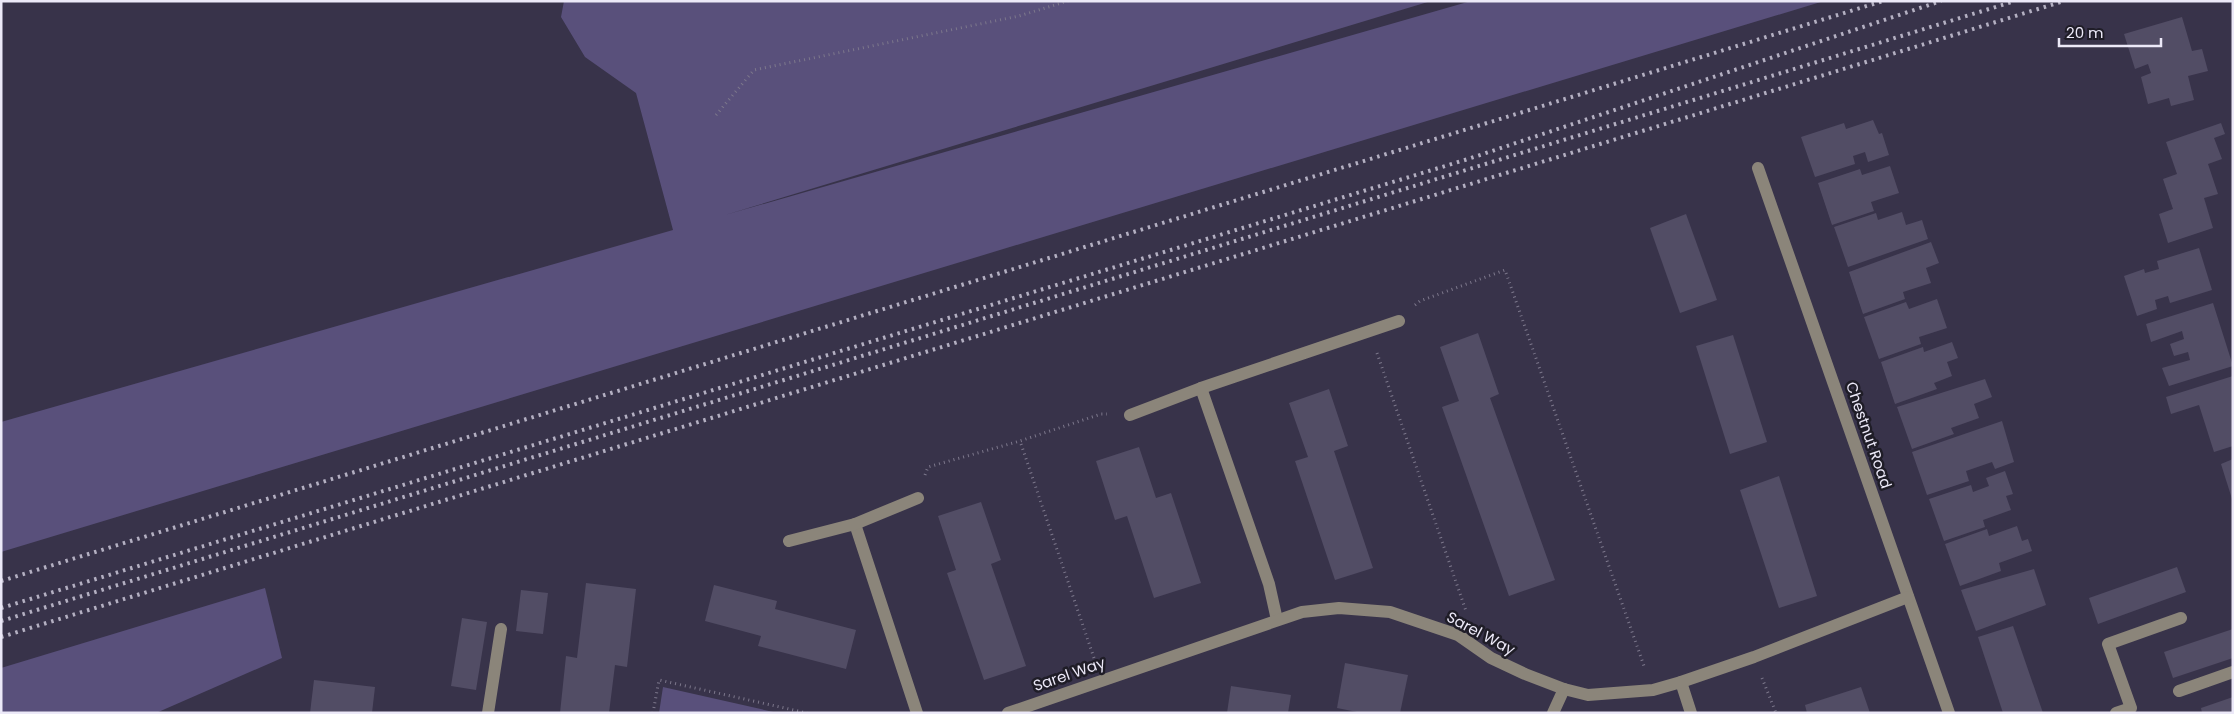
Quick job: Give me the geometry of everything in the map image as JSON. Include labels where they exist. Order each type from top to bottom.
[{"type":"street","name":"Chestnut Road","points":[[1758,168],[1949,713]]},
{"type":"street","points":[[1130,415],[1201,388],[1398,321]]},
{"type":"street","points":[[1201,388],[1269,584],[1277,620]]},
{"type":"street","points":[[790,542],[855,524],[918,498]]},
{"type":"street","points":[[855,524],[917,713]]},
{"type":"street","name":"Sarel Way","points":[[1008,713],[1302,612],[1339,608],[1390,612],[1458,635],[1491,658],[1564,688],[1588,695],[1653,690],[1681,682],[1754,657],[1908,597]]},
{"type":"street","points":[[2116,713],[2131,708],[2108,644],[2181,618]]},
{"type":"street","points":[[488,713],[502,629]]},
{"type":"street","points":[[2179,691],[2233,672]]},
{"type":"street","points":[[1681,682],[1691,713]]},
{"type":"street","points":[[1553,713],[1564,688]]},
{"type":"path","points":[[716,115],[754,70],[1019,16],[1068,1]]},
{"type":"path","points":[[1398,321],[1420,301],[1506,270],[1653,690]]},
{"type":"path","points":[[1370,332],[1467,612],[1458,635]]},
{"type":"path","points":[[918,498],[928,467],[1020,441],[1101,414],[1130,415]]},
{"type":"path","points":[[1020,441],[1102,680]]},
{"type":"path","points":[[1754,657],[1776,713]]},
{"type":"path","points":[[653,713],[659,680],[807,713]]},
{"type":"shaded area","points":[[564,1],[1431,1],[725,215],[1471,1],[1824,1],[1,552],[1,422],[673,230],[636,93],[585,57],[561,17]]},
{"type":"shaded area","points":[[265,588],[282,658],[156,713],[1,713],[1,668]]},
{"type":"shaded area","points":[[663,687],[778,713],[659,713]]},
{"type":"building","points":[[2182,17],[2192,51],[2202,49],[2208,71],[2188,76],[2194,100],[2171,106],[2169,98],[2148,104],[2141,77],[2151,73],[2148,64],[2135,69],[2124,34]]},
{"type":"building","points":[[1873,120],[1879,134],[1882,133],[1889,155],[1868,162],[1865,152],[1853,156],[1855,164],[1815,177],[1801,137],[1844,123],[1846,129]]},
{"type":"building","points":[[2221,123],[2225,134],[2214,138],[2222,159],[2208,164],[2218,194],[2204,198],[2213,228],[2168,243],[2159,214],[2173,209],[2163,179],[2177,174],[2166,142]]},
{"type":"building","points":[[1890,166],[1899,193],[1871,202],[1874,211],[1832,225],[1818,183],[1860,169],[1862,175]]},
{"type":"building","points":[[1902,212],[1906,225],[1922,220],[1928,239],[1848,267],[1834,227],[1876,213],[1878,220]]},
{"type":"building","points":[[1686,214],[1717,300],[1680,313],[1650,228]]},
{"type":"building","points":[[1931,242],[1939,263],[1926,268],[1931,283],[1903,292],[1905,299],[1863,314],[1849,272]]},
{"type":"building","points":[[2199,248],[2212,290],[2170,303],[2168,296],[2155,300],[2157,309],[2137,316],[2124,276],[2144,269],[2145,273],[2159,269],[2157,261]]},
{"type":"building","points":[[1937,299],[1947,328],[1919,337],[1921,344],[1879,359],[1864,317],[1906,302],[1909,309]]},
{"type":"building","points":[[2213,303],[2233,366],[2169,386],[2162,368],[2190,360],[2188,352],[2174,356],[2170,344],[2184,339],[2182,331],[2151,342],[2146,324]]},
{"type":"building","points":[[1478,333],[1499,394],[1490,398],[1555,580],[1509,596],[1442,407],[1459,401],[1440,347]]},
{"type":"building","points":[[1733,335],[1767,442],[1730,454],[1696,346]]},
{"type":"building","points":[[1952,342],[1958,358],[1947,362],[1952,376],[1934,383],[1937,389],[1895,404],[1881,362],[1923,347],[1924,352]]},
{"type":"building","points":[[2233,376],[2233,446],[2214,452],[2199,405],[2171,414],[2166,397]]},
{"type":"building","points":[[1985,379],[1992,397],[1974,404],[1979,418],[1951,428],[1954,434],[1912,449],[1897,407]]},
{"type":"building","points":[[1329,389],[1348,446],[1334,451],[1373,568],[1335,580],[1295,461],[1308,457],[1289,403]]},
{"type":"building","points":[[2002,421],[2014,462],[1995,469],[1992,462],[1966,471],[1969,481],[1927,495],[1912,452]]},
{"type":"building","points":[[1139,447],[1156,498],[1171,493],[1201,583],[1154,598],[1127,516],[1115,520],[1096,461]]},
{"type":"building","points":[[2233,459],[2233,499],[2232,499],[2221,464]]},
{"type":"building","points":[[2005,471],[2013,494],[2006,496],[2011,510],[1983,520],[1985,527],[1944,541],[1929,499],[1971,485],[1973,492],[1989,486],[1986,478]]},
{"type":"building","points":[[1779,476],[1817,596],[1779,608],[1740,490]]},
{"type":"building","points":[[981,502],[1001,560],[991,564],[1026,666],[984,680],[947,573],[956,570],[938,516]]},
{"type":"building","points":[[2017,526],[2022,541],[2028,539],[2032,551],[1999,563],[2001,571],[1960,586],[1945,544],[1987,529],[1989,536]]},
{"type":"building","points":[[2177,567],[2186,592],[2098,624],[2089,598]]},
{"type":"building","points":[[2034,569],[2046,605],[1976,631],[1961,590]]},
{"type":"building","points":[[586,583],[636,589],[627,667],[615,665],[609,713],[560,713],[566,656],[577,658]]},
{"type":"building","points":[[714,585],[777,601],[775,609],[856,630],[846,669],[758,646],[761,636],[705,621]]},
{"type":"building","points":[[521,590],[548,593],[543,634],[516,631]]},
{"type":"building","points":[[462,618],[487,622],[476,690],[451,686]]},
{"type":"building","points":[[2013,626],[2043,713],[2003,713],[1978,637]]},
{"type":"building","points":[[2233,629],[2233,658],[2173,678],[2164,652]]},
{"type":"building","points":[[1345,663],[1408,675],[1400,713],[1362,713],[1337,708]]},
{"type":"building","points":[[314,680],[375,687],[372,713],[310,713]]},
{"type":"building","points":[[1231,686],[1291,695],[1288,713],[1227,713]]},
{"type":"building","points":[[1861,687],[1870,713],[1807,713],[1805,705]]},
{"type":"building","points":[[2233,697],[2233,713],[2202,713],[2201,708]]},
{"type":"railway","points":[[1,581],[1883,1]]},
{"type":"railway","points":[[1,608],[1468,159],[1941,1]]},
{"type":"railway","points":[[1,621],[2015,1]]},
{"type":"railway","points":[[1,637],[2064,1]]}]
